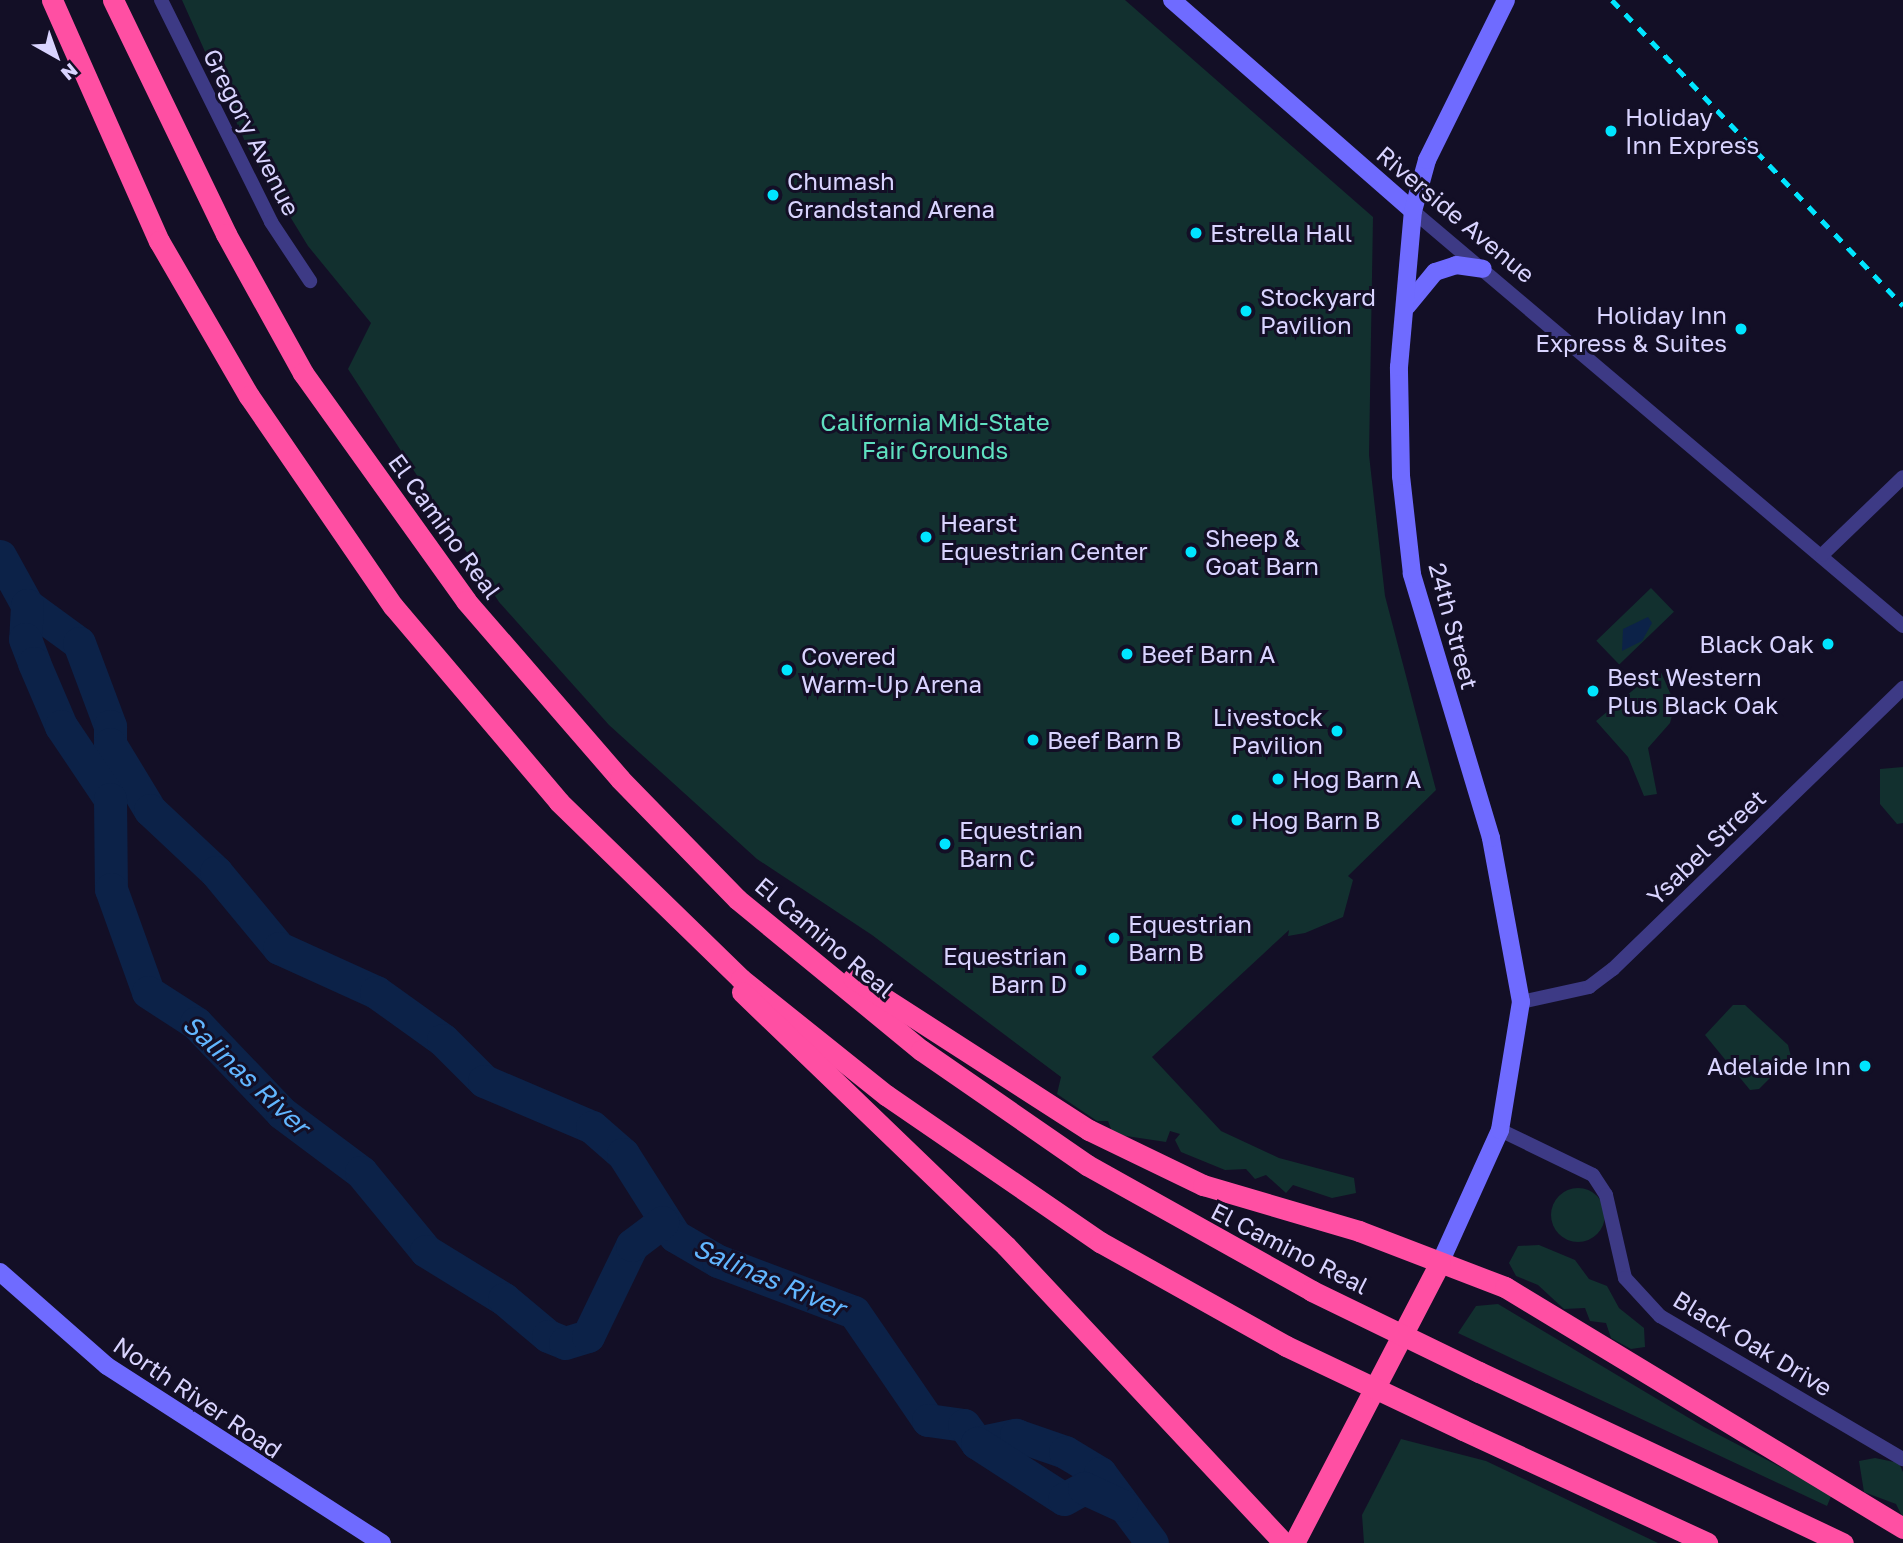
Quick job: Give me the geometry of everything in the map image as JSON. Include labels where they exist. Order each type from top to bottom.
[{"type":"highway","points":[[52,0],[159,242],[321,505],[485,720],[771,1024],[1086,1329],[1284,1543]]},
{"type":"highway","name":"El Camino Real","points":[[113,0],[226,234],[311,384],[466,601],[611,769],[737,899],[921,1050],[1087,1166],[1312,1291],[1843,1543]]},
{"type":"highway","points":[[737,899],[987,1069],[1089,1130],[1203,1185],[1440,1263],[1504,1287],[1903,1528]]},
{"type":"highway","points":[[672,916],[741,979],[990,1172],[1286,1346],[1707,1543]]},
{"type":"highway","points":[[1294,1543],[1440,1263]]},
{"type":"main road","name":"Riverside Avenue","points":[[1172,0],[1413,211]]},
{"type":"main road","name":"24th Street","points":[[1440,1263],[1500,1130],[1521,1002],[1491,838],[1412,574],[1401,476],[1403,312],[1413,211],[1447,110],[1506,0]]},
{"type":"main road","points":[[1403,312],[1435,272],[1455,265],[1483,269]]},
{"type":"main road","name":"North River Road","points":[[0,1272],[117,1373],[382,1543]]},
{"type":"street","name":"Gregory Avenue","points":[[161,0],[271,222],[310,281]]},
{"type":"street","name":"Riverside Avenue","points":[[1413,211],[1903,626]]},
{"type":"street","points":[[1822,555],[1903,477]]},
{"type":"street","name":"Ysabel Street","points":[[1521,1002],[1589,987],[1613,969],[1903,688]]},
{"type":"street","name":"Black Oak Drive","points":[[1500,1130],[1592,1175],[1606,1195],[1625,1278],[1660,1316],[1903,1459]]},
{"type":"green space","name":"California Mid-State Fair Grounds","points":[[182,0],[1125,0],[1373,217],[1369,455],[1385,596],[1436,790],[1348,876],[1353,880],[1343,917],[1305,933],[1288,936],[1289,930],[1152,1057],[1221,1131],[1279,1158],[1354,1178],[1356,1193],[1332,1198],[1293,1185],[1286,1193],[1266,1175],[1255,1179],[1246,1169],[1225,1170],[1181,1152],[1175,1140],[1180,1134],[1170,1131],[1166,1142],[1113,1134],[1108,1121],[1097,1121],[1057,1094],[1061,1077],[872,935],[757,859],[609,725],[499,602],[348,369],[371,323],[308,246],[247,146]]},
{"type":"green space","points":[[1651,588],[1674,612],[1619,665],[1596,641]]},
{"type":"green space","points":[[1645,670],[1660,670],[1675,704],[1670,723],[1648,748],[1657,794],[1644,796],[1628,757],[1596,721],[1638,686]]},
{"type":"green space","points":[[1903,767],[1903,823],[1897,824],[1880,804],[1880,769]]},
{"type":"green space","points":[[1733,1005],[1745,1005],[1788,1045],[1791,1057],[1759,1089],[1750,1090],[1705,1035]]},
{"type":"green space","points":[[1583,1188],[1593,1192],[1601,1200],[1605,1215],[1601,1230],[1593,1238],[1573,1242],[1563,1238],[1555,1230],[1551,1210],[1555,1200],[1563,1192]]},
{"type":"green space","points":[[1539,1245],[1575,1260],[1589,1279],[1607,1286],[1619,1308],[1644,1328],[1645,1347],[1631,1349],[1611,1338],[1606,1323],[1590,1321],[1585,1308],[1564,1309],[1538,1285],[1516,1276],[1509,1263],[1518,1246]]},
{"type":"green space","points":[[1498,1304],[1704,1427],[1832,1494],[1827,1506],[1458,1333],[1476,1306]]},
{"type":"green space","points":[[1401,1439],[1486,1461],[1658,1543],[1364,1543],[1362,1515]]},
{"type":"green space","points":[[1875,1458],[1899,1463],[1903,1472],[1903,1518],[1896,1504],[1864,1492],[1859,1461]]},
{"type":"water","points":[[1648,617],[1652,623],[1642,641],[1622,651],[1623,629]]},
{"type":"waterway","name":"Salinas River","points":[[0,556],[27,605],[79,643],[110,726],[110,744],[150,810],[216,872],[279,948],[376,992],[443,1040],[484,1081],[592,1127],[623,1154],[675,1236],[718,1261],[854,1312],[928,1420],[964,1425],[977,1443],[1016,1435],[1065,1452],[1100,1473],[1152,1543]]},
{"type":"waterway","name":"Salinas River","points":[[27,605],[25,639],[34,663],[61,726],[110,799],[111,889],[148,992],[196,1023],[282,1113],[361,1172],[426,1251],[504,1299],[548,1336],[565,1343],[588,1336],[632,1245],[662,1222]]},
{"type":"waterway","points":[[977,1443],[1064,1499],[1084,1488],[1121,1505]]},
{"type":"railway","points":[[1612,0],[1903,306]]},
{"type":"place","name":"Holiday Inn Express","points":[[1611,131]]},
{"type":"place","name":"Chumash Grandstand Arena","points":[[773,195]]},
{"type":"place","name":"Estrella Hall","points":[[1196,233]]},
{"type":"place","name":"Stockyard Pavilion","points":[[1246,311]]},
{"type":"place","name":"Holiday Inn Express & Suites","points":[[1741,329]]},
{"type":"place","name":"Hearst Equestrian Center","points":[[926,537]]},
{"type":"place","name":"Sheep & Goat Barn","points":[[1191,552]]},
{"type":"place","name":"Black Oak","points":[[1828,644]]},
{"type":"place","name":"Beef Barn A","points":[[1127,654]]},
{"type":"place","name":"Covered Warm-Up Arena","points":[[787,670]]},
{"type":"place","name":"Best Western Plus Black Oak","points":[[1593,691]]},
{"type":"place","name":"Livestock Pavilion","points":[[1337,731]]},
{"type":"place","name":"Beef Barn B","points":[[1033,740]]},
{"type":"place","name":"Hog Barn A","points":[[1278,779]]},
{"type":"place","name":"Hog Barn B","points":[[1237,820]]},
{"type":"place","name":"Equestrian Barn C","points":[[945,844]]},
{"type":"place","name":"Equestrian Barn B","points":[[1114,938]]},
{"type":"place","name":"Equestrian Barn D","points":[[1081,970]]},
{"type":"place","name":"Adelaide Inn","points":[[1865,1066]]}]
